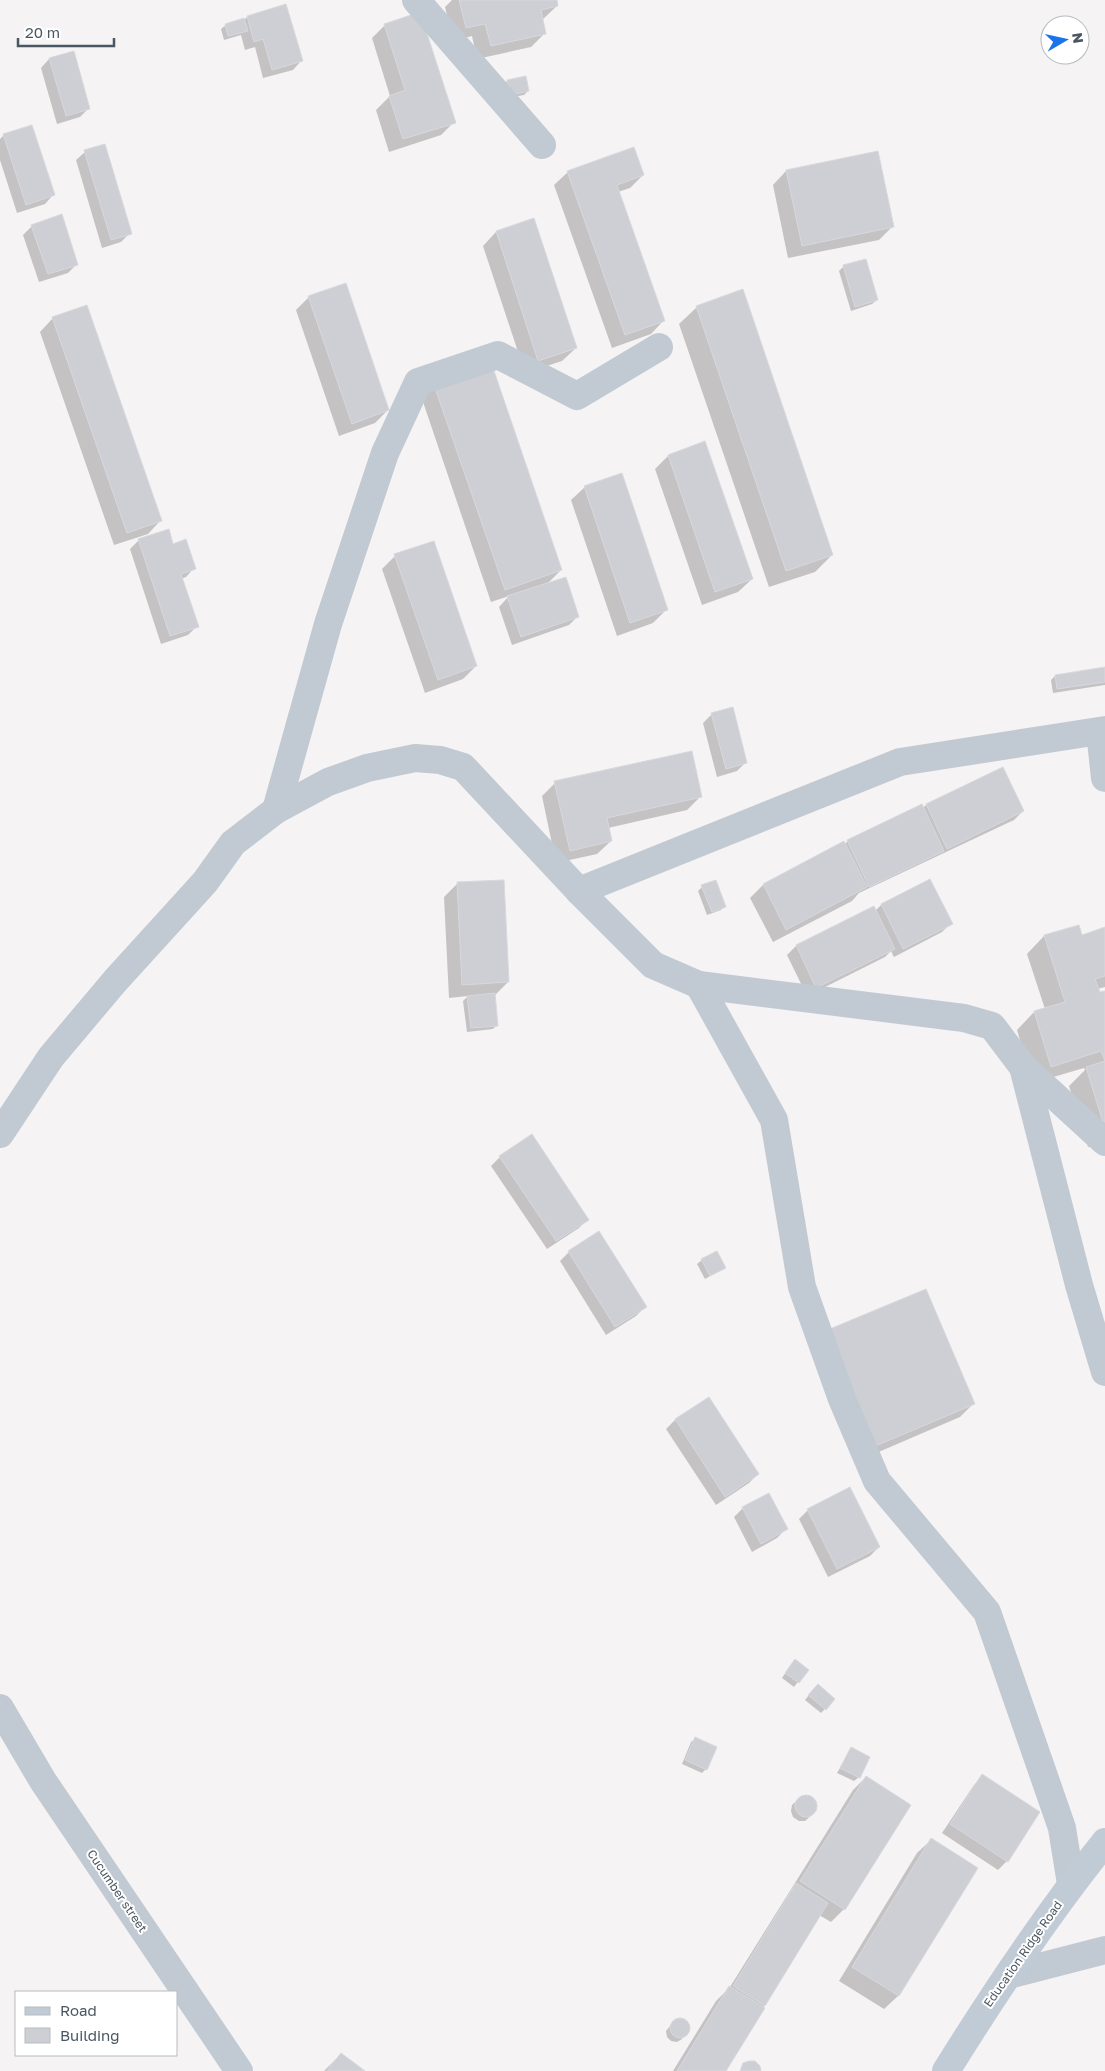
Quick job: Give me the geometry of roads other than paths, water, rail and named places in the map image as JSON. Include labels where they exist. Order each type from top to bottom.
[{"type":"main road","name":"Education Ridge Road","points":[[946,2071],[983,2012],[1071,1884],[1105,1842]]},
{"type":"street","points":[[416,0],[542,145]]},
{"type":"street","points":[[276,810],[328,624],[386,453],[418,382],[498,355],[577,396],[659,347]]},
{"type":"street","points":[[579,891],[900,762],[1103,731],[1105,778]]},
{"type":"street","points":[[0,1134],[51,1057],[115,981],[205,882],[233,843],[276,810],[328,782],[367,768],[415,758],[440,760],[463,766],[579,891],[653,965],[699,985],[964,1018],[992,1026],[1023,1067],[1105,1142]]},
{"type":"street","points":[[699,985],[774,1120],[802,1287],[842,1399],[877,1481],[987,1612],[1062,1828],[1071,1884]]},
{"type":"street","points":[[1023,1067],[1079,1285],[1105,1372]]},
{"type":"street","name":"Cucumber street","points":[[0,1708],[43,1781],[239,2071]]},
{"type":"street","points":[[1008,1975],[1105,1950]]}]
